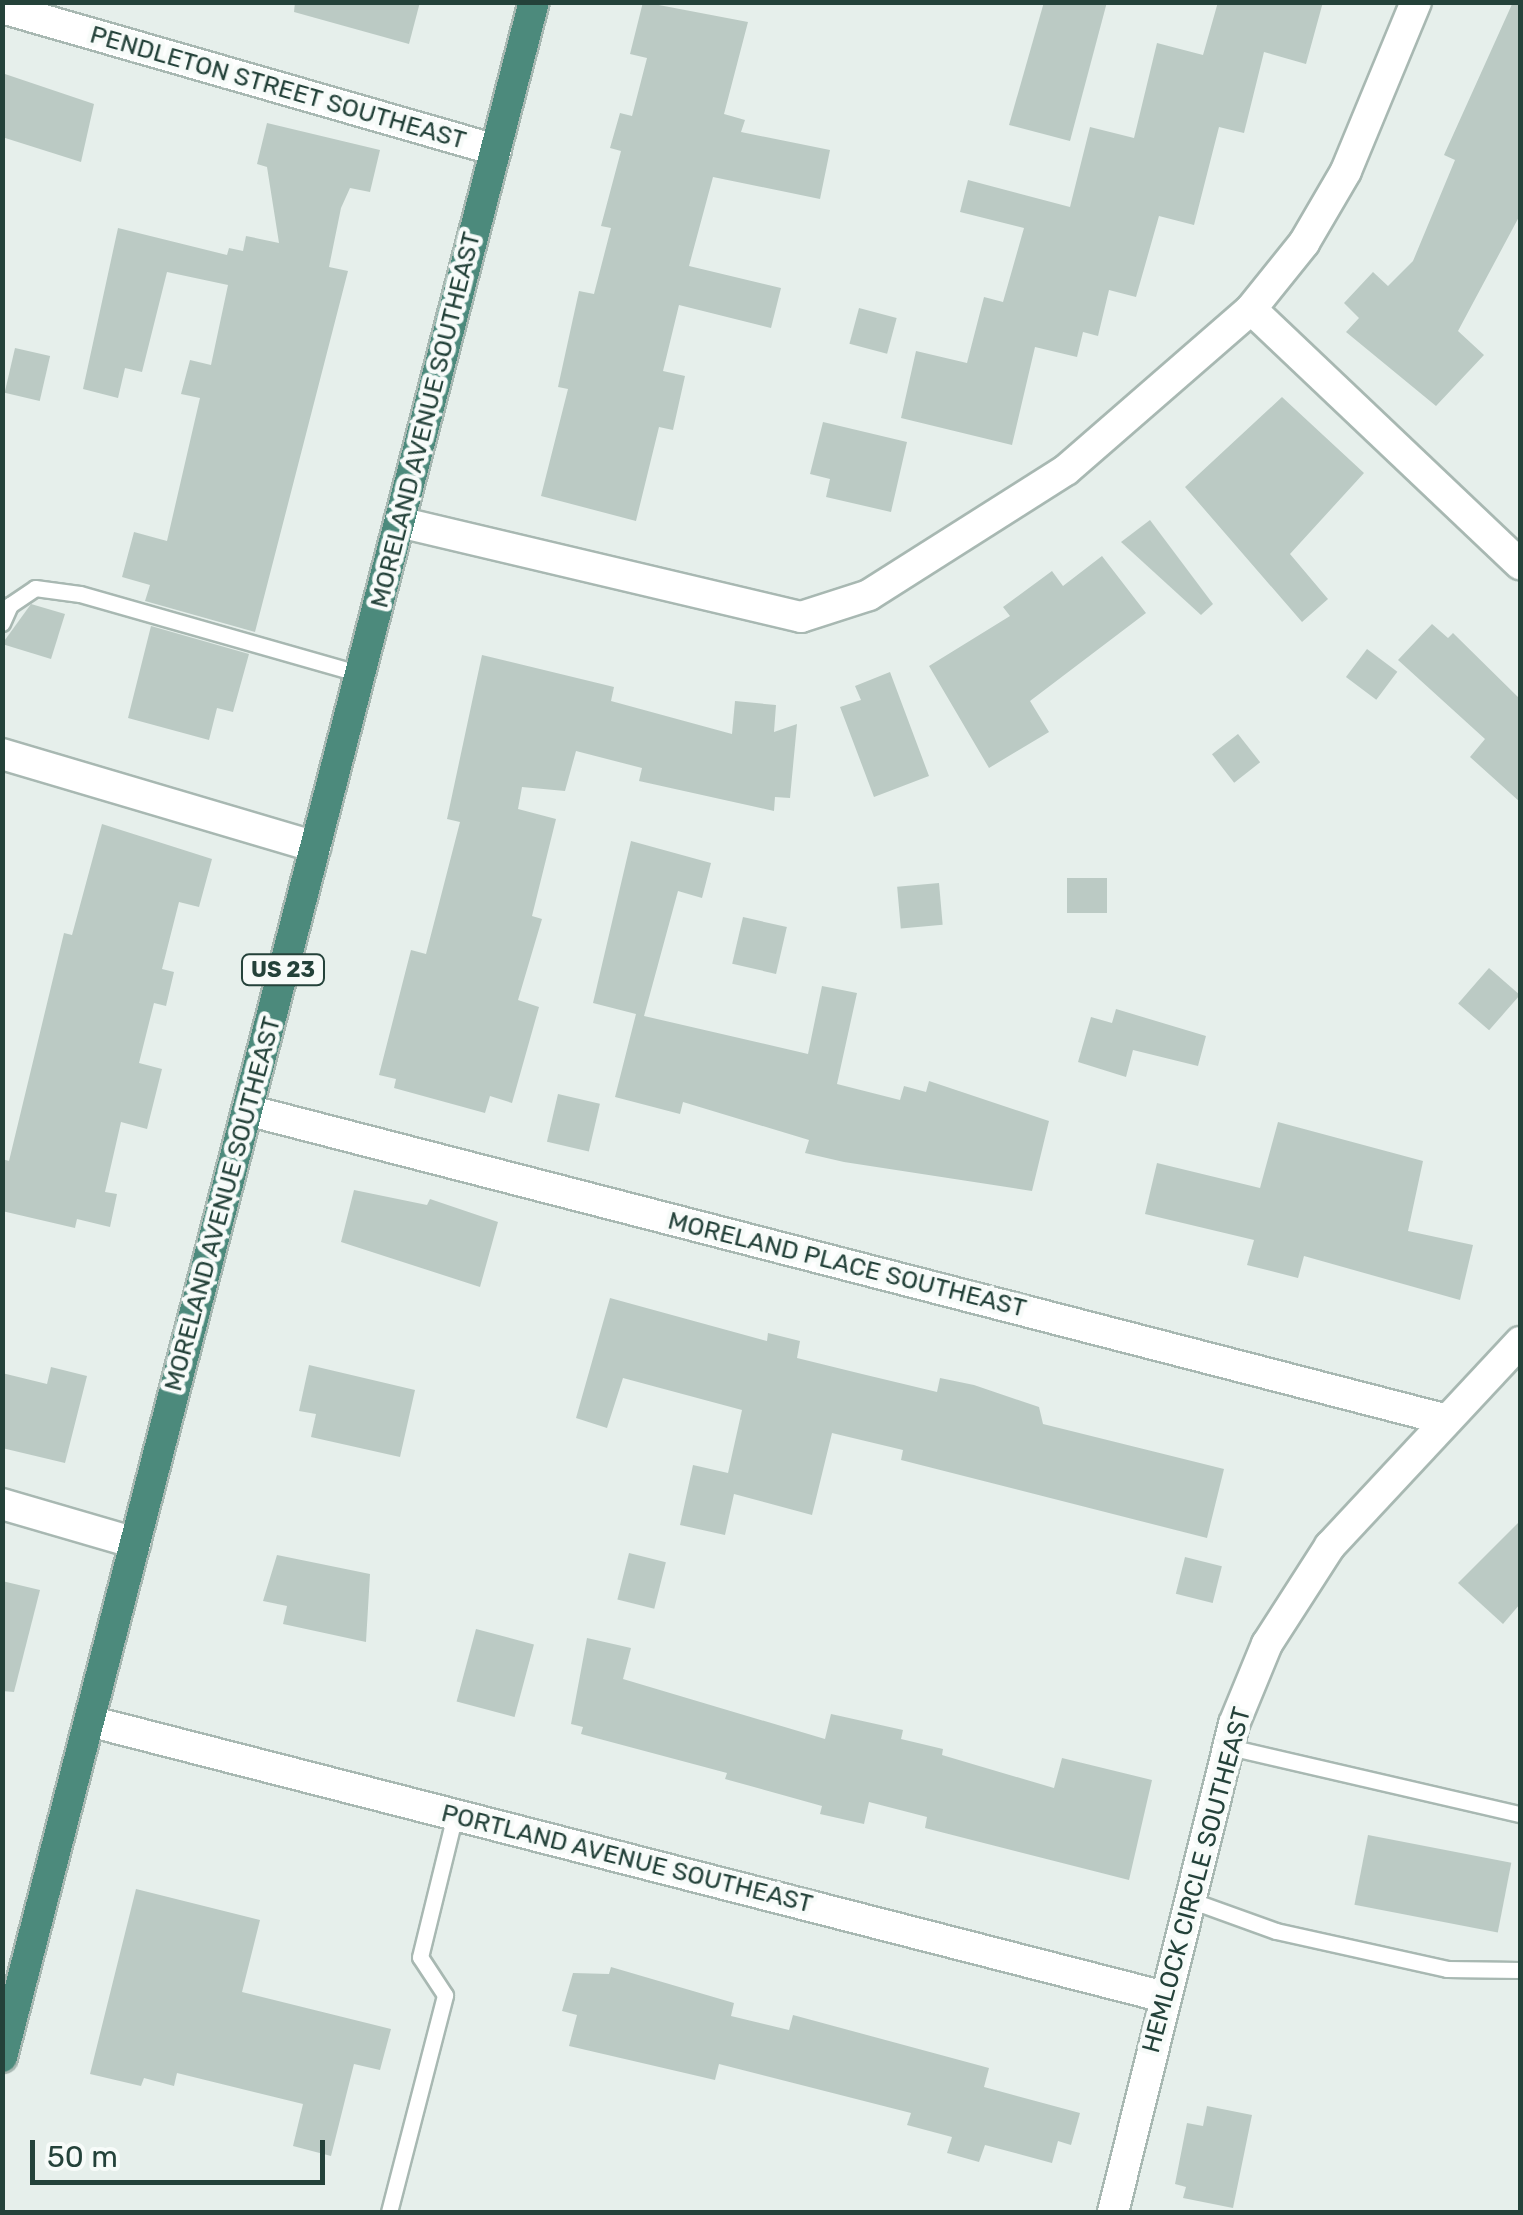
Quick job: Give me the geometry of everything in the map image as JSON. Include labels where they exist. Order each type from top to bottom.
[{"type":"highway","name":"MORELAND AVENUE SOUTHEAST","points":[[2,2057],[534,2]]},
{"type":"street","points":[[399,522],[801,617],[869,596],[1066,470],[1251,310],[1304,243],[1346,171],[1416,2]]},
{"type":"street","name":"PENDLETON STREET SOUTHEAST","points":[[2,8],[496,150]]},
{"type":"street","points":[[1251,310],[1520,564]]},
{"type":"street","points":[[2,754],[316,846]]},
{"type":"street","name":"MORELAND PLACE SOUTHEAST","points":[[247,1110],[1447,1420]]},
{"type":"street","name":"HEMLOCK CIRCLE SOUTHEAST","points":[[1113,2212],[1228,1747],[1266,1644],[1330,1546],[1520,1342]]},
{"type":"street","points":[[2,1504],[135,1543]]},
{"type":"street","name":"PORTLAND AVENUE SOUTHEAST","points":[[89,1722],[1165,1997]]},
{"type":"lane","points":[[2,623],[10,604],[35,588],[80,594],[360,674]]},
{"type":"lane","points":[[1228,1747],[1520,1814]]},
{"type":"lane","points":[[389,2212],[445,1995],[420,1957],[455,1816]]},
{"type":"lane","points":[[1190,1900],[1276,1931],[1428,1965],[1520,1970]]},
{"type":"building","points":[[295,2],[420,2],[409,44],[294,12]]},
{"type":"building","points":[[643,2],[748,22],[724,114],[745,120],[741,132],[830,150],[820,199],[713,177],[689,266],[781,288],[771,328],[679,305],[663,371],[685,376],[673,430],[659,427],[636,521],[541,496],[568,389],[558,387],[579,291],[594,294],[611,228],[601,226],[621,151],[610,148],[620,113],[632,116],[647,58],[630,54]]},
{"type":"building","points":[[1044,2],[1107,2],[1070,141],[1009,125]]},
{"type":"building","points":[[1218,2],[1323,2],[1306,64],[1264,52],[1244,133],[1219,127],[1194,225],[1159,216],[1136,297],[1109,290],[1098,336],[1083,332],[1077,357],[1035,347],[1012,445],[901,418],[916,351],[967,363],[984,297],[1003,302],[1024,228],[960,212],[968,180],[1070,207],[1090,127],[1134,138],[1157,43],[1203,55]]},
{"type":"building","points":[[1513,2],[1520,2],[1520,215],[1458,331],[1484,355],[1436,406],[1346,332],[1359,318],[1344,303],[1373,272],[1388,286],[1413,261],[1455,160],[1444,155]]},
{"type":"building","points":[[2,73],[94,104],[81,162],[2,137]]},
{"type":"building","points":[[267,123],[380,150],[370,192],[350,188],[341,208],[329,267],[348,271],[255,632],[145,601],[150,585],[122,577],[134,532],[167,541],[200,398],[181,394],[190,360],[211,365],[228,285],[167,272],[142,372],[125,368],[118,398],[83,389],[118,228],[227,255],[229,248],[243,251],[246,236],[279,243],[267,167],[257,164]]},
{"type":"building","points":[[859,308],[897,318],[887,354],[849,344]]},
{"type":"building","points":[[15,348],[50,356],[40,401],[5,393]]},
{"type":"building","points":[[1282,397],[1364,473],[1290,554],[1328,599],[1302,622],[1185,487]]},
{"type":"building","points":[[823,422],[907,442],[891,512],[826,497],[830,479],[810,474]]},
{"type":"building","points":[[1150,520],[1213,604],[1201,615],[1121,542]]},
{"type":"building","points":[[1102,556],[1146,613],[1030,701],[1049,732],[989,768],[929,666],[1010,616],[1003,607],[1052,571],[1063,586]]},
{"type":"building","points":[[31,604],[65,614],[51,659],[2,644]]},
{"type":"building","points":[[1432,624],[1448,638],[1453,633],[1520,699],[1520,802],[1470,757],[1485,739],[1398,660]]},
{"type":"building","points":[[151,626],[249,654],[233,712],[217,708],[209,740],[128,718]]},
{"type":"building","points":[[1367,649],[1397,672],[1376,700],[1346,677]]},
{"type":"building","points":[[482,655],[614,687],[611,701],[732,734],[735,701],[776,705],[774,732],[797,724],[790,798],[775,797],[774,811],[639,781],[642,768],[576,751],[565,791],[522,787],[518,809],[556,819],[532,916],[542,919],[518,1000],[539,1007],[512,1103],[490,1096],[485,1113],[394,1088],[396,1079],[379,1075],[411,950],[426,954],[460,822],[447,819]]},
{"type":"building","points":[[890,672],[929,776],[874,797],[840,707],[861,700],[855,686]]},
{"type":"building","points":[[1238,734],[1260,762],[1234,783],[1212,754]]},
{"type":"building","points":[[102,824],[212,859],[199,907],[179,902],[162,969],[174,972],[166,1006],[154,1003],[139,1063],[162,1069],[147,1129],[121,1122],[105,1192],[117,1194],[110,1227],[77,1219],[75,1228],[2,1211],[2,1159],[9,1161],[64,933],[72,935]]},
{"type":"building","points":[[631,841],[711,863],[702,898],[678,891],[644,1016],[808,1054],[822,986],[857,993],[837,1084],[900,1100],[904,1086],[926,1092],[929,1081],[1049,1121],[1032,1191],[844,1162],[805,1153],[809,1140],[683,1102],[680,1114],[615,1097],[636,1014],[593,1003]]},
{"type":"building","points":[[1067,878],[1107,878],[1107,913],[1067,913]]},
{"type":"building","points":[[939,883],[943,925],[901,929],[897,887]]},
{"type":"building","points":[[743,917],[787,927],[776,974],[732,964]]},
{"type":"building","points":[[1489,968],[1520,995],[1489,1030],[1458,1003]]},
{"type":"building","points":[[1116,1009],[1206,1036],[1198,1066],[1133,1050],[1126,1077],[1078,1062],[1091,1017],[1112,1023]]},
{"type":"building","points":[[558,1094],[600,1104],[589,1151],[547,1142]]},
{"type":"building","points":[[1278,1122],[1423,1161],[1408,1231],[1473,1245],[1460,1300],[1304,1256],[1298,1278],[1247,1265],[1254,1240],[1145,1214],[1157,1163],[1260,1188]]},
{"type":"building","points":[[354,1190],[427,1205],[430,1199],[498,1222],[480,1287],[341,1242]]},
{"type":"building","points":[[610,1298],[767,1341],[768,1333],[800,1341],[797,1358],[937,1392],[940,1378],[974,1385],[1039,1407],[1043,1424],[1224,1469],[1207,1538],[901,1460],[903,1450],[832,1433],[812,1515],[734,1494],[725,1535],[680,1525],[693,1465],[728,1473],[742,1410],[623,1378],[607,1428],[576,1418]]},
{"type":"building","points":[[309,1365],[415,1390],[400,1457],[311,1437],[316,1414],[299,1411]]},
{"type":"building","points":[[51,1367],[87,1376],[65,1463],[2,1448],[2,1373],[47,1384]]},
{"type":"building","points":[[1520,1521],[1520,1604],[1503,1624],[1458,1583]]},
{"type":"building","points":[[629,1553],[666,1562],[654,1609],[617,1600]]},
{"type":"building","points":[[277,1555],[370,1574],[366,1642],[283,1624],[287,1606],[263,1601]]},
{"type":"building","points":[[1185,1557],[1222,1566],[1213,1603],[1176,1594]]},
{"type":"building","points":[[2,1581],[40,1590],[14,1692],[2,1691]]},
{"type":"building","points":[[476,1629],[534,1645],[515,1717],[457,1701]]},
{"type":"building","points":[[587,1638],[631,1648],[623,1679],[825,1739],[831,1714],[903,1730],[901,1739],[943,1749],[942,1755],[1054,1788],[1062,1758],[1152,1780],[1129,1880],[925,1828],[927,1817],[869,1802],[864,1824],[820,1814],[822,1806],[725,1779],[727,1773],[581,1734],[583,1727],[571,1724]]},
{"type":"building","points":[[1368,1835],[1511,1863],[1498,1933],[1354,1905]]},
{"type":"building","points":[[136,1889],[260,1920],[242,1992],[391,2029],[380,2070],[354,2064],[331,2156],[293,2146],[303,2104],[177,2073],[174,2086],[144,2078],[141,2086],[90,2074]]},
{"type":"building","points":[[611,1967],[734,2003],[731,2016],[789,2030],[793,2015],[989,2068],[984,2087],[1080,2113],[1071,2145],[1058,2141],[1052,2163],[985,2145],[979,2162],[947,2153],[952,2137],[907,2125],[911,2113],[719,2064],[715,2080],[569,2046],[577,2015],[562,2011],[573,1973],[609,1974]]},
{"type":"building","points":[[1207,2106],[1252,2115],[1233,2208],[1183,2198],[1186,2187],[1175,2184],[1187,2123],[1203,2126]]}]
